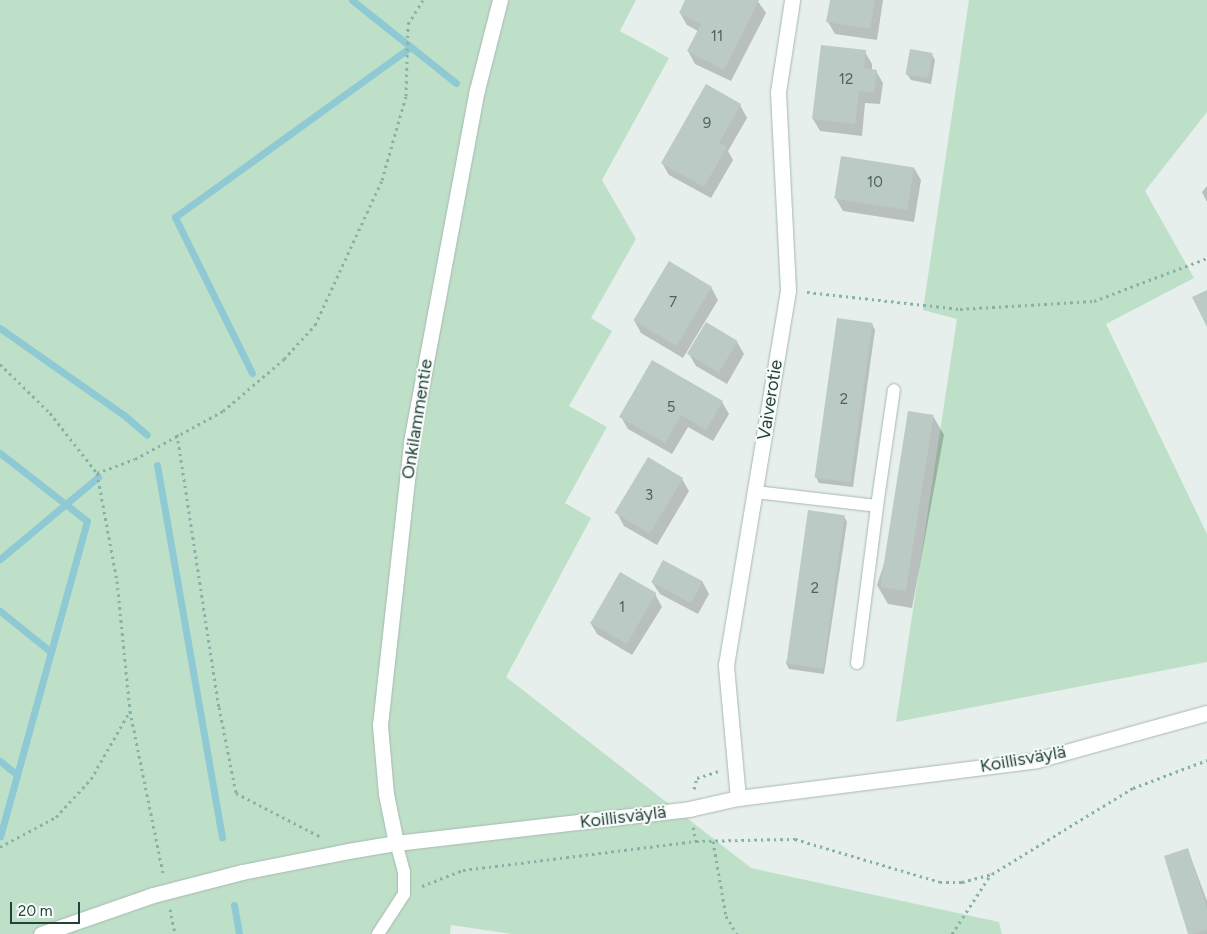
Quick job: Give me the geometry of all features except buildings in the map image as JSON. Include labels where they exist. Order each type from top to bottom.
[{"type":"street","name":"Onkilammentie","points":[[396,843],[386,794],[380,725],[411,442],[476,90],[500,0]]},
{"type":"street","name":"Vaiverotie","points":[[738,798],[726,666],[788,290],[778,92],[792,0]]},
{"type":"street","name":"Koillisväylä","points":[[41,934],[166,892],[242,872],[396,843],[689,809],[738,798],[1037,760],[1207,713]]},
{"type":"lane","points":[[857,663],[894,390]]},
{"type":"lane","points":[[755,492],[877,506]]},
{"type":"lane","points":[[378,934],[404,894],[404,872],[396,843]]},
{"type":"path","points":[[97,473],[136,460],[177,434],[233,404],[284,359],[315,325],[382,180],[406,96],[408,24],[423,0]]},
{"type":"path","points":[[788,290],[960,309],[1094,301],[1207,258]]},
{"type":"path","points":[[0,364],[50,413],[97,473],[117,581],[130,711],[175,934]]},
{"type":"path","points":[[177,434],[219,706],[236,793],[348,852]]},
{"type":"path","points":[[0,846],[56,818],[91,779],[130,711]]},
{"type":"path","points":[[404,894],[463,870],[696,841],[795,839],[940,882],[962,882],[992,874],[1133,788],[1207,760]]},
{"type":"path","points":[[696,841],[689,809],[697,778],[735,764]]},
{"type":"path","points":[[713,841],[726,916],[737,934]]},
{"type":"path","points":[[952,934],[992,874]]},
{"type":"green space","points":[[0,0],[636,0],[620,31],[669,58],[602,180],[636,239],[591,318],[612,331],[569,406],[607,427],[565,503],[591,518],[506,677],[751,868],[999,922],[1002,934],[512,934],[451,925],[450,934],[0,934]]},
{"type":"green space","points":[[969,0],[1207,0],[1207,112],[1145,191],[1194,278],[1106,324],[1207,534],[1207,662],[896,722],[957,319],[923,310]]},
{"type":"waterway","points":[[352,0],[456,83]]},
{"type":"waterway","points":[[252,373],[175,217],[411,47]]},
{"type":"waterway","points":[[0,328],[124,415],[147,435]]},
{"type":"waterway","points":[[0,453],[87,521],[0,836]]},
{"type":"waterway","points":[[157,465],[222,837]]},
{"type":"waterway","points":[[0,559],[98,477]]},
{"type":"waterway","points":[[0,611],[51,652]]},
{"type":"waterway","points":[[0,761],[17,775]]},
{"type":"waterway","points":[[234,905],[239,934]]}]
